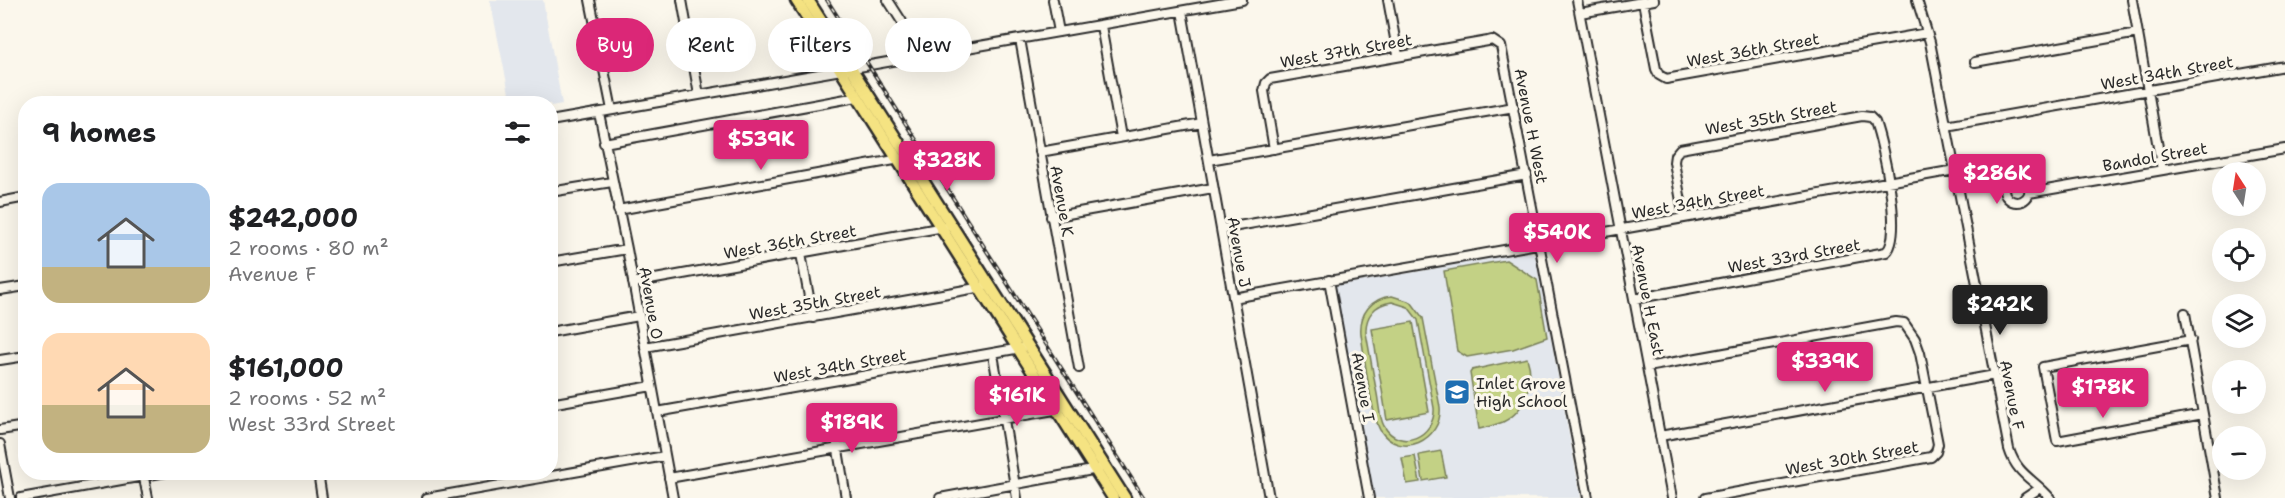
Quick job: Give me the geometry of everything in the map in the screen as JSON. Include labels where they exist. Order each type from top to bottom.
[{"type":"main road","points":[[796,0],[809,18]]},
{"type":"main road","points":[[808,0],[818,18]]},
{"type":"main road","points":[[847,72],[857,97],[896,159],[946,227],[1100,468],[1125,498]]},
{"type":"main road","points":[[847,72],[908,158],[946,227]]},
{"type":"main road","points":[[1100,468],[1113,498]]},
{"type":"street","points":[[590,0],[612,110]]},
{"type":"street","points":[[682,0],[699,95]]},
{"type":"street","points":[[888,0],[900,18]]},
{"type":"street","points":[[1053,0],[1059,32]]},
{"type":"street","points":[[972,48],[1242,0]]},
{"type":"street","points":[[1388,0],[1398,55]]},
{"type":"street","name":"Avenue H East","points":[[1577,0],[1672,498]]},
{"type":"street","points":[[1580,13],[1654,0]]},
{"type":"street","name":"Avenue F","points":[[1917,0],[1927,33],[2010,453],[2023,475],[2050,498]]},
{"type":"street","points":[[2132,0],[2162,170]]},
{"type":"street","name":"West 36th Street","points":[[1643,2],[1656,69],[1659,75],[1666,79],[1927,33]]},
{"type":"street","name":"Avenue J","points":[[1182,11],[1269,498]]},
{"type":"street","points":[[1101,26],[1121,137]]},
{"type":"street","points":[[1975,62],[2138,33]]},
{"type":"street","name":"Avenue K","points":[[1020,39],[1079,368]]},
{"type":"street","name":"West 37th Street","points":[[1274,149],[1264,91],[1270,79],[1488,40],[1498,43]]},
{"type":"street","name":"Avenue H West","points":[[1498,43],[1502,50],[1514,107],[1588,498]]},
{"type":"street","name":"West 34th Street","points":[[1946,126],[2285,66]]},
{"type":"street","points":[[558,120],[834,72]]},
{"type":"street","points":[[604,143],[857,97]]},
{"type":"street","points":[[1209,160],[1514,107]]},
{"type":"street","name":"Avenue O","points":[[599,112],[673,498]]},
{"type":"street","name":"West 35th Street","points":[[1684,218],[1674,162],[1675,155],[1680,149],[1851,118],[1869,117],[1875,122],[1888,182]]},
{"type":"street","points":[[1040,152],[1202,123]]},
{"type":"street","name":"Bandol Street","points":[[2029,193],[2285,149]]},
{"type":"street","points":[[618,210],[908,158]]},
{"type":"street","name":"West 34th Street","points":[[1233,298],[1955,170]]},
{"type":"street","points":[[1221,229],[1527,175]]},
{"type":"street","points":[[558,191],[612,182]]},
{"type":"street","name":"West 33rd Street","points":[[1634,299],[1886,252],[1892,247],[1894,225],[1888,182]]},
{"type":"street","points":[[1051,217],[1213,188]]},
{"type":"street","points":[[0,202],[18,199]]},
{"type":"street","name":"West 36th Street","points":[[633,283],[946,227]]},
{"type":"street","points":[[558,261],[627,249]]},
{"type":"street","points":[[801,254],[813,318]]},
{"type":"street","name":"Avenue I","points":[[1329,280],[1369,498]]},
{"type":"street","name":"West 35th Street","points":[[645,347],[984,286]]},
{"type":"street","points":[[0,290],[18,287]]},
{"type":"street","points":[[2185,313],[2218,498]]},
{"type":"street","points":[[558,331],[639,316]]},
{"type":"street","name":"West 30th Street","points":[[1647,367],[1900,322],[1910,328],[1919,348],[1938,444],[1936,452],[1931,456],[1705,498]]},
{"type":"street","points":[[2191,340],[2043,367],[2057,441],[2203,414]]},
{"type":"street","name":"West 34th Street","points":[[657,412],[1023,347]]},
{"type":"street","points":[[0,360],[18,357]]},
{"type":"street","points":[[994,360],[1017,498]]},
{"type":"street","points":[[1660,435],[1995,375]]},
{"type":"street","points":[[558,403],[652,386]]},
{"type":"street","points":[[669,478],[1062,409]]},
{"type":"street","points":[[832,414],[846,498]]},
{"type":"street","points":[[0,430],[18,427]]},
{"type":"street","points":[[0,444],[10,498]]},
{"type":"street","points":[[558,475],[665,456]]},
{"type":"street","points":[[940,498],[1100,468]]},
{"type":"street","points":[[21,498],[112,480]]},
{"type":"street","points":[[144,480],[148,498]]},
{"type":"street","points":[[319,480],[322,498]]},
{"type":"street","points":[[427,498],[529,480]]},
{"type":"street","points":[[2025,498],[2040,489]]},
{"type":"shaded area","points":[[490,0],[543,0],[562,104],[558,105],[558,96],[510,96]]},
{"type":"shaded area","name":"Inlet Grove High School","points":[[1529,252],[1535,255],[1581,498],[1373,498],[1335,286]]},
{"type":"green space","points":[[1506,260],[1537,280],[1547,337],[1513,349],[1467,357],[1457,351],[1444,271]]},
{"type":"green space","points":[[1392,296],[1411,302],[1423,318],[1440,407],[1435,429],[1428,437],[1409,445],[1398,444],[1388,439],[1380,430],[1368,384],[1361,334],[1362,320],[1372,304]],"holes":[[[1392,302],[1408,307],[1418,320],[1434,408],[1429,426],[1416,438],[1407,440],[1399,439],[1391,434],[1382,422],[1366,327],[1369,316],[1381,305]]]},
{"type":"green space","points":[[1413,322],[1429,412],[1387,420],[1372,329]]},
{"type":"green space","points":[[1527,358],[1529,385],[1518,411],[1503,422],[1479,429],[1470,373],[1472,370]]},
{"type":"green space","points":[[1441,451],[1446,477],[1423,481],[1419,455]]},
{"type":"green space","points":[[1415,456],[1420,482],[1407,484],[1402,458]]},
{"type":"railway","points":[[827,0],[1144,498]]},
{"type":"place","name":"Inlet Grove High School","points":[[1457,392]]}]
